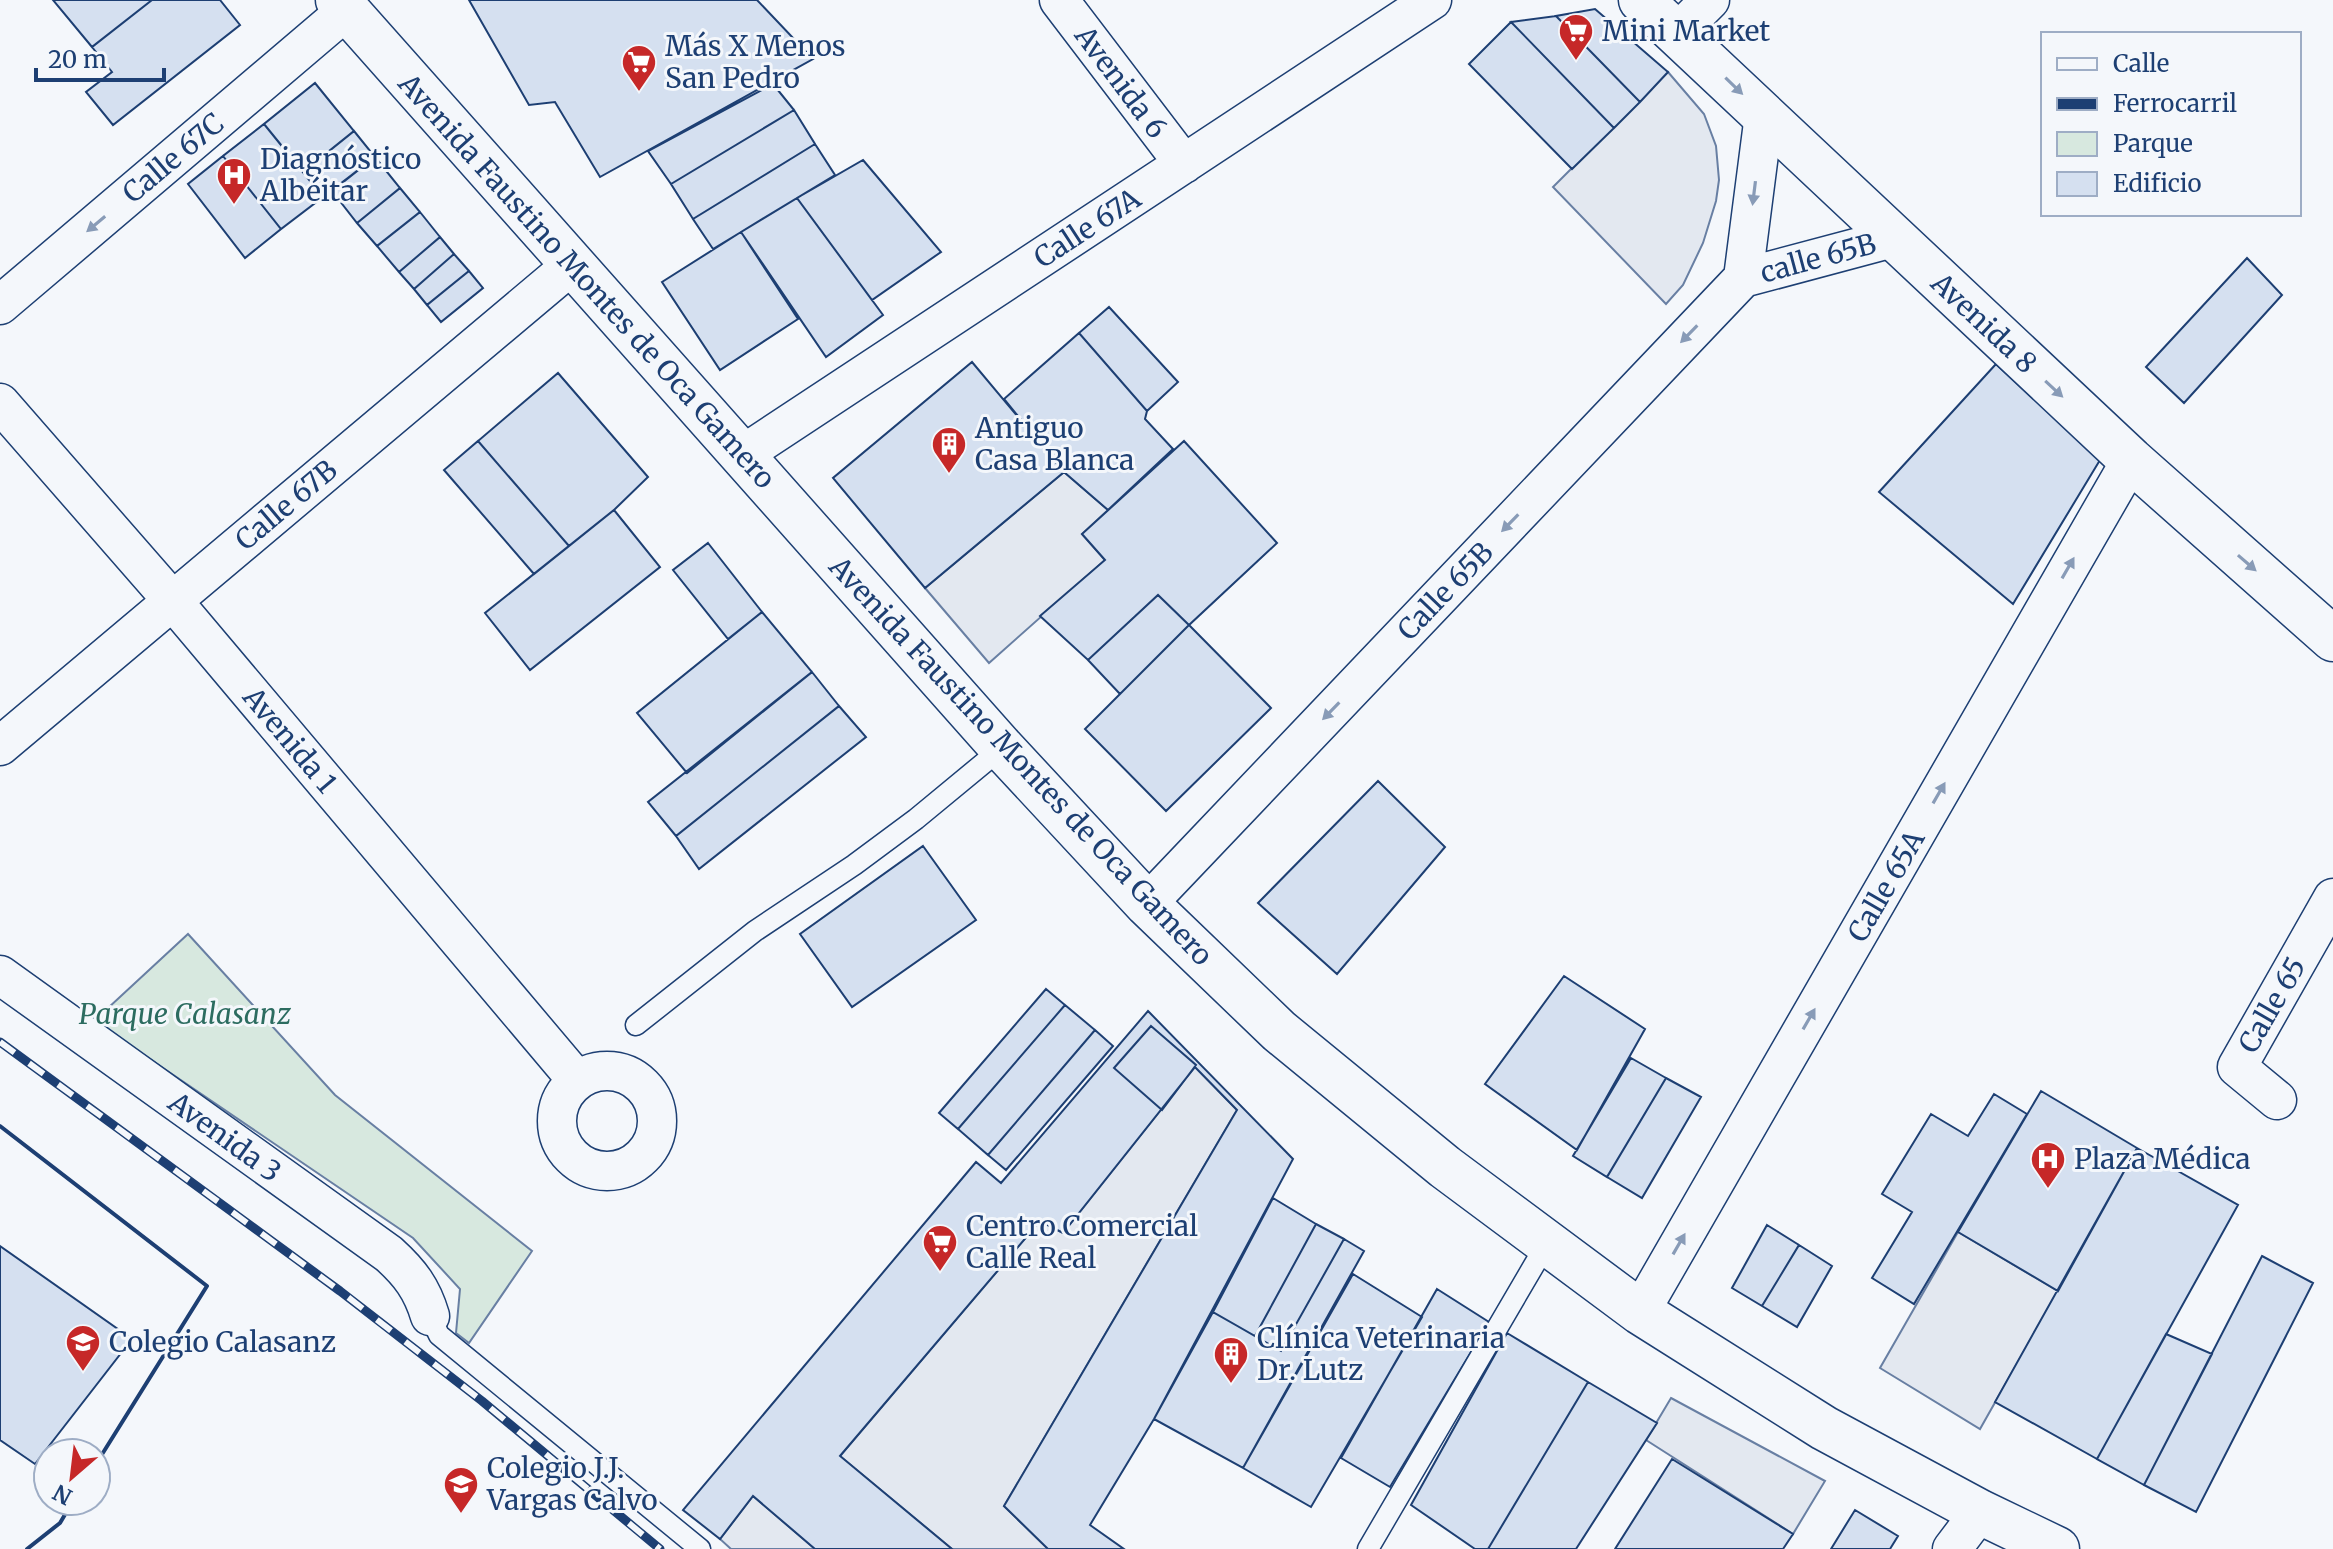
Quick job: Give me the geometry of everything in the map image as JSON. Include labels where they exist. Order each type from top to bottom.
[{"type":"main road","name":"Avenida 8","points":[[1641,0],[2131,460],[2333,639]]},
{"type":"main road","name":"Avenida Faustino Montes de Oca Gamero","points":[[342,5],[1002,748],[1147,904],[1279,1031],[1445,1167],[1640,1312],[1824,1428],[1980,1512],[2057,1549]]},
{"type":"street","name":"Avenida 6","points":[[1059,0],[1184,164]]},
{"type":"street","name":"Calle 67A","points":[[742,455],[1432,0]]},
{"type":"street","points":[[1678,32],[1710,0]]},
{"type":"street","name":"Calle 67C","points":[[0,305],[342,5]]},
{"type":"street","points":[[1743,278],[1764,115]]},
{"type":"street","name":"calle 65B","points":[[1743,278],[1893,238]]},
{"type":"street","name":"Calle 67B","points":[[0,746],[573,264]]},
{"type":"street","name":"Calle 65B","points":[[1147,904],[1743,278]]},
{"type":"street","name":"Avenida 1","points":[[0,403],[172,600],[576,1079]]},
{"type":"street","name":"Calle 65A","points":[[1640,1312],[2131,460]]},
{"type":"street","name":"Calle 65","points":[[2277,1100],[2237,1067],[2333,898]]},
{"type":"street","name":"Avenida 3","points":[[0,975],[389,1254],[411,1274],[425,1297],[430,1316]]},
{"type":"street","points":[[1952,1549],[1980,1512]]},
{"type":"lane","points":[[636,1025],[755,931],[916,819],[1002,748]]},
{"type":"lane","points":[[1368,1549],[1547,1243]]},
{"type":"lane","points":[[430,1316],[439,1335],[700,1549]]},
{"type":"green space","name":"Parque Calasanz","points":[[188,934],[335,1095],[532,1251],[469,1343],[456,1333],[460,1289],[413,1238],[94,1021]]},
{"type":"shaded area","points":[[1668,72],[1704,114],[1716,146],[1719,180],[1703,243],[1683,285],[1666,304],[1553,187]]},
{"type":"shaded area","points":[[1064,472],[1108,510],[1082,534],[1105,560],[989,663],[925,588]]},
{"type":"shaded area","points":[[1195,1067],[1237,1110],[1004,1506],[1048,1549],[952,1549],[840,1456],[1040,1221],[1063,1233]]},
{"type":"shaded area","points":[[1958,1232],[2058,1291],[1980,1429],[1880,1368]]},
{"type":"shaded area","points":[[1671,1398],[1825,1481],[1793,1534],[1646,1440]]},
{"type":"shaded area","points":[[753,1496],[815,1549],[731,1549],[720,1539]]},
{"type":"building","points":[[53,0],[152,0],[92,47]]},
{"type":"building","points":[[152,0],[220,0],[240,25],[113,125],[86,92],[112,72],[92,47]]},
{"type":"building","name":"Más X Menos San Pedro","points":[[469,0],[757,0],[813,59],[600,177],[555,102],[529,105]]},
{"type":"building","points":[[1595,9],[1668,72],[1640,102],[1556,16]]},
{"type":"building","name":"Mini Market","points":[[1556,16],[1640,102],[1614,128],[1511,22]]},
{"type":"building","points":[[1511,22],[1614,128],[1572,169],[1469,64]]},
{"type":"building","points":[[315,83],[354,131],[303,172],[264,124]]},
{"type":"building","points":[[773,84],[794,110],[671,184],[648,151]]},
{"type":"building","points":[[794,110],[815,144],[693,219],[671,184]]},
{"type":"building","points":[[264,124],[323,197],[281,229],[223,156]]},
{"type":"building","points":[[354,131],[375,157],[323,197],[303,172]]},
{"type":"building","points":[[815,144],[835,175],[713,249],[693,219]]},
{"type":"building","name":"Diagnóstico Albéitar","points":[[223,156],[281,229],[245,258],[188,184]]},
{"type":"building","points":[[375,157],[400,188],[357,223],[332,191]]},
{"type":"building","points":[[863,160],[941,252],[872,300],[797,198]]},
{"type":"building","points":[[400,188],[420,212],[377,246],[357,223]]},
{"type":"building","points":[[797,198],[883,315],[826,357],[741,232]]},
{"type":"building","points":[[420,212],[440,237],[399,272],[377,246]]},
{"type":"building","points":[[741,232],[798,319],[720,370],[662,282]]},
{"type":"building","points":[[440,237],[454,254],[414,289],[399,272]]},
{"type":"building","points":[[454,254],[469,271],[427,305],[414,289]]},
{"type":"building","points":[[2247,258],[2282,295],[2184,403],[2146,367]]},
{"type":"building","points":[[469,271],[483,288],[441,322],[427,305]]},
{"type":"building","points":[[1109,307],[1178,382],[1147,411],[1079,333]]},
{"type":"building","points":[[1079,333],[1147,411],[1145,419],[1173,449],[1108,510],[1064,472],[1004,399]]},
{"type":"building","name":"Antiguo Casa Blanca","points":[[972,362],[1064,472],[925,588],[833,478]]},
{"type":"building","points":[[1996,364],[2100,460],[2013,604],[1879,492]]},
{"type":"building","points":[[558,373],[648,477],[614,510],[569,546],[478,441]]},
{"type":"building","points":[[478,441],[569,546],[534,574],[444,470]]},
{"type":"building","points":[[1184,441],[1277,543],[1189,625],[1158,595],[1088,660],[1040,616],[1105,560],[1082,534]]},
{"type":"building","points":[[614,510],[660,567],[530,670],[485,613]]},
{"type":"building","points":[[708,543],[762,612],[728,639],[673,570]]},
{"type":"building","points":[[1158,595],[1189,625],[1120,694],[1088,660]]},
{"type":"building","points":[[762,612],[812,672],[687,773],[637,713]]},
{"type":"building","points":[[1189,625],[1271,708],[1166,811],[1085,729]]},
{"type":"building","points":[[812,672],[839,706],[676,836],[648,802]]},
{"type":"building","points":[[839,706],[866,737],[699,869],[676,836]]},
{"type":"building","points":[[1378,781],[1445,847],[1337,974],[1258,903]]},
{"type":"building","points":[[923,846],[976,920],[852,1007],[800,934]]},
{"type":"building","points":[[1564,976],[1645,1029],[1577,1150],[1485,1084]]},
{"type":"building","points":[[1046,989],[1065,1005],[958,1129],[939,1113]]},
{"type":"building","points":[[1065,1005],[1095,1030],[988,1155],[958,1129]]},
{"type":"building","name":"Centro Comercial Calle Real","points":[[1148,1011],[1293,1159],[1154,1419],[1090,1525],[1124,1549],[1048,1549],[1004,1506],[1237,1110],[1195,1067],[1063,1233],[1040,1221],[840,1456],[952,1549],[815,1549],[753,1496],[720,1539],[683,1510],[976,1162],[1001,1183]]},
{"type":"building","points":[[1151,1026],[1196,1065],[1162,1110],[1114,1068]]},
{"type":"building","points":[[1095,1030],[1113,1046],[1006,1170],[988,1155]]},
{"type":"building","points":[[1631,1058],[1666,1078],[1607,1177],[1573,1156]]},
{"type":"building","points":[[1666,1078],[1701,1097],[1642,1198],[1607,1177]]},
{"type":"building","name":"Plaza Médica","points":[[2041,1091],[2137,1148],[2058,1291],[1958,1232]]},
{"type":"building","points":[[1994,1094],[2027,1114],[1914,1304],[1872,1278],[1912,1212],[1882,1194],[1931,1114],[1968,1136]]},
{"type":"building","points":[[2137,1148],[2238,1205],[2097,1459],[1995,1402]]},
{"type":"building","points":[[1273,1198],[1316,1224],[1255,1336],[1213,1312]]},
{"type":"building","points":[[1316,1224],[1344,1239],[1281,1351],[1255,1336]]},
{"type":"building","points":[[1767,1225],[1799,1245],[1762,1306],[1732,1288]]},
{"type":"building","name":"Clínica Veterinaria Dr. Lutz","points":[[1344,1239],[1364,1251],[1243,1468],[1154,1419],[1213,1312],[1281,1351]]},
{"type":"building","points":[[1799,1245],[1832,1266],[1797,1327],[1762,1306]]},
{"type":"building","points":[[0,1246],[132,1339],[56,1437],[32,1437],[32,1462],[0,1440]]},
{"type":"building","points":[[2262,1256],[2313,1283],[2196,1512],[2144,1485]]},
{"type":"building","points":[[1353,1274],[1422,1317],[1311,1507],[1243,1468]]},
{"type":"building","points":[[1437,1289],[1489,1322],[1390,1487],[1341,1458]]},
{"type":"building","points":[[1507,1333],[1588,1382],[1488,1549],[1475,1549],[1411,1505]]},
{"type":"building","points":[[2166,1334],[2212,1354],[2144,1485],[2097,1459]]},
{"type":"building","points":[[1588,1382],[1657,1423],[1576,1549],[1488,1549]]},
{"type":"building","points":[[1672,1459],[1793,1534],[1783,1549],[1615,1549]]},
{"type":"building","points":[[1855,1510],[1898,1536],[1890,1549],[1831,1549]]},
{"type":"railway","points":[[0,1042],[340,1291],[482,1401],[660,1549]]},
{"type":"wall","points":[[0,1126],[207,1286],[112,1438]]},
{"type":"wall","points":[[27,1549],[64,1517]]},
{"type":"place","name":"Mini Market","points":[[1576,62]]},
{"type":"place","name":"Más X Menos San Pedro","points":[[639,93]]},
{"type":"place","name":"Diagnóstico Albéitar","points":[[234,206]]},
{"type":"place","name":"Antiguo Casa Blanca","points":[[949,475]]},
{"type":"place","name":"Plaza Médica","points":[[2048,1190]]},
{"type":"place","name":"Centro Comercial Calle Real","points":[[940,1273]]},
{"type":"place","name":"Colegio Calasanz","points":[[83,1373]]},
{"type":"place","name":"Clínica Veterinaria Dr. Lutz","points":[[1231,1385]]},
{"type":"place","name":"Colegio J.J. Vargas Calvo","points":[[461,1515]]}]
